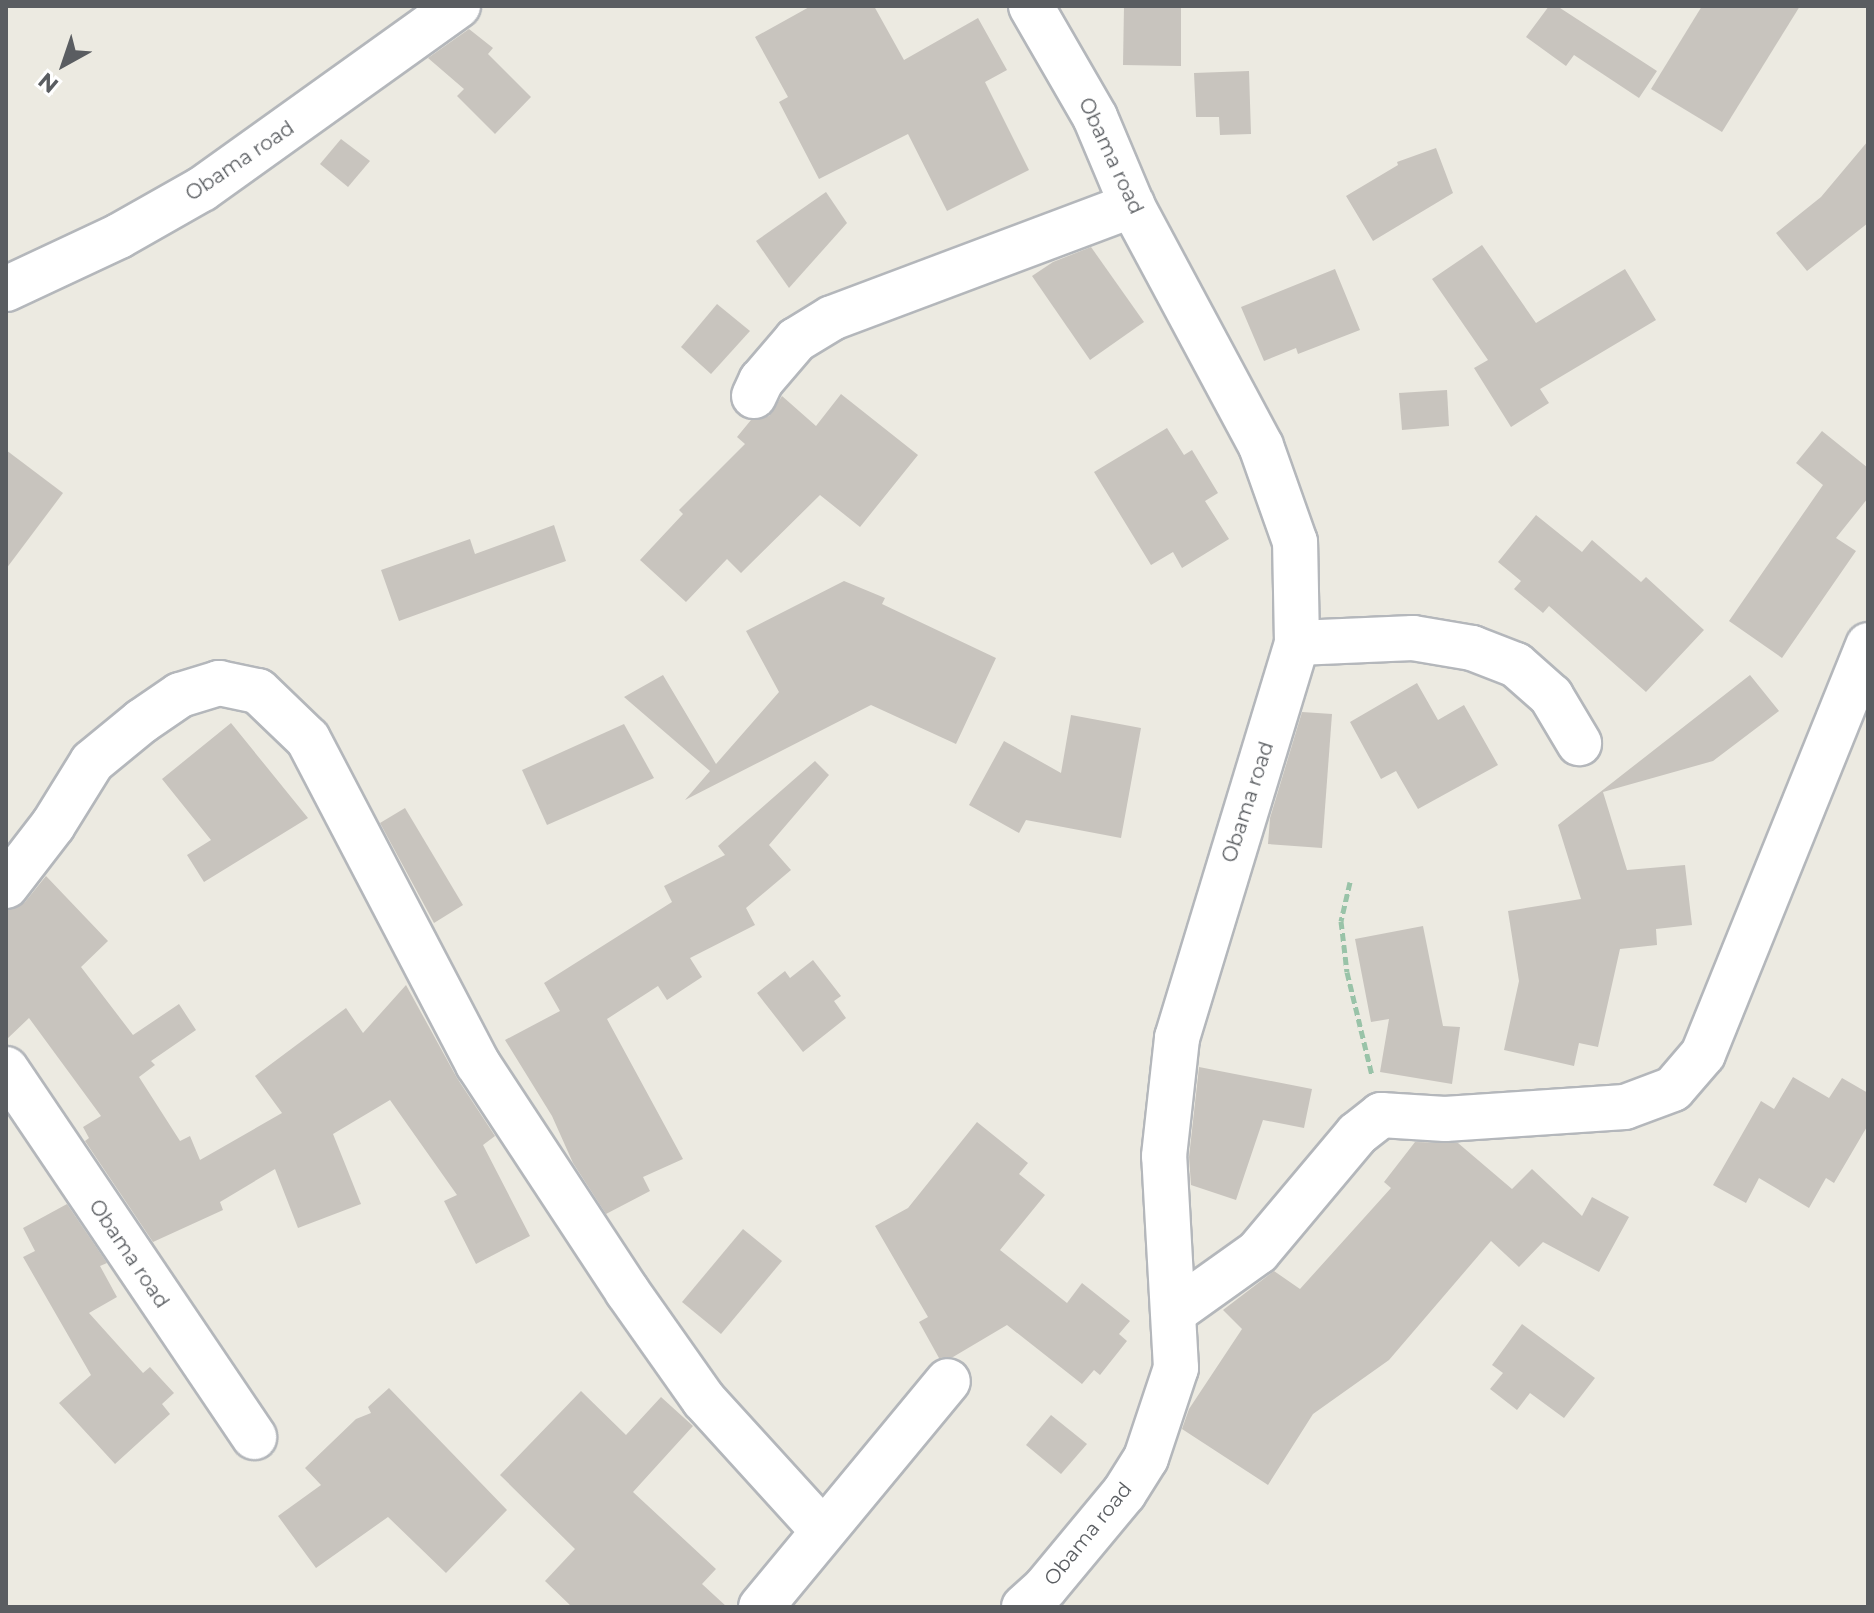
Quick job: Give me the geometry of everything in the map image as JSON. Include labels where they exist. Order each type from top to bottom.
[{"type":"street","name":"Obama road","points":[[6,289],[119,236],[202,189],[458,6]]},
{"type":"street","name":"Obama road","points":[[1024,1607],[1045,1588],[1114,1505],[1146,1458],[1176,1368],[1164,1156],[1177,1038],[1297,643],[1295,542],[1283,498],[1261,446],[1132,205],[1095,117],[1031,6]]},
{"type":"street","points":[[754,396],[761,381],[796,340],[832,318],[1132,205]]},
{"type":"street","points":[[1297,643],[1413,638],[1472,648],[1516,665],[1551,696],[1579,743]]},
{"type":"street","points":[[1174,1312],[1258,1252],[1357,1134],[1381,1115],[1445,1119],[1625,1107],[1673,1089],[1703,1054],[1868,645]]},
{"type":"street","points":[[6,886],[53,825],[92,762],[142,721],[180,695],[219,683],[258,691],[308,739],[478,1064],[627,1291],[704,1400],[823,1531]]},
{"type":"street","name":"Obama road","points":[[6,1069],[254,1437]]},
{"type":"street","points":[[761,1607],[948,1381]]},
{"type":"path","points":[[1350,882],[1341,921],[1347,972],[1381,1115]]},
{"type":"building","points":[[811,6],[874,6],[904,60],[978,18],[1007,70],[985,82],[1029,170],[947,211],[908,134],[819,179],[779,102],[788,97],[755,37]]},
{"type":"building","points":[[1124,6],[1181,6],[1181,66],[1123,65]]},
{"type":"building","points":[[1549,6],[1557,6],[1657,71],[1639,98],[1574,55],[1566,66],[1526,37]]},
{"type":"building","points":[[1702,6],[1800,6],[1722,132],[1651,89]]},
{"type":"building","points":[[469,29],[493,48],[488,54],[531,97],[495,134],[457,96],[464,89],[428,58]]},
{"type":"building","points":[[1249,71],[1251,134],[1220,135],[1219,117],[1196,117],[1194,73]]},
{"type":"building","points":[[341,139],[370,161],[348,187],[320,164]]},
{"type":"building","points":[[1868,141],[1868,223],[1807,271],[1776,233],[1821,197]]},
{"type":"building","points":[[1436,148],[1453,193],[1373,241],[1346,196],[1398,165],[1397,162]]},
{"type":"building","points":[[826,192],[847,223],[789,288],[756,241]]},
{"type":"building","points":[[1482,245],[1536,323],[1625,269],[1656,320],[1540,389],[1549,403],[1511,427],[1474,368],[1488,360],[1432,279]]},
{"type":"building","points":[[1091,247],[1144,322],[1090,360],[1032,276],[1053,262]]},
{"type":"building","points":[[1335,269],[1360,330],[1298,354],[1296,348],[1264,361],[1241,307]]},
{"type":"building","points":[[717,304],[750,331],[711,374],[681,347]]},
{"type":"building","points":[[1447,390],[1449,426],[1402,430],[1399,393]]},
{"type":"building","points":[[841,394],[918,455],[860,527],[820,495],[741,573],[727,559],[686,602],[640,560],[683,514],[679,510],[745,444],[737,437],[751,420],[769,416],[782,396],[816,426]]},
{"type":"building","points":[[1167,428],[1184,455],[1192,450],[1218,493],[1205,501],[1229,539],[1182,568],[1173,552],[1151,565],[1094,472]]},
{"type":"building","points":[[1822,431],[1868,468],[1868,498],[1836,538],[1856,551],[1782,658],[1729,621],[1823,485],[1796,463]]},
{"type":"building","points":[[6,450],[63,493],[6,569]]},
{"type":"building","points":[[1536,515],[1582,552],[1592,540],[1641,582],[1646,577],[1704,630],[1646,692],[1549,606],[1543,613],[1514,589],[1521,581],[1498,562]]},
{"type":"building","points":[[554,525],[566,561],[399,621],[381,570],[470,539],[475,554]]},
{"type":"building","points":[[844,581],[885,598],[882,604],[996,658],[956,744],[871,705],[685,800],[710,771],[624,697],[663,675],[716,764],[779,692],[746,631]]},
{"type":"building","points":[[1750,675],[1779,711],[1713,761],[1603,792],[1627,870],[1685,865],[1692,925],[1656,929],[1657,945],[1620,949],[1598,1047],[1579,1043],[1574,1066],[1504,1050],[1519,981],[1508,911],[1581,899],[1558,825]]},
{"type":"building","points":[[1417,683],[1438,720],[1464,705],[1498,765],[1418,809],[1396,771],[1381,779],[1350,722]]},
{"type":"building","points":[[1302,712],[1332,714],[1322,848],[1268,844],[1270,818]]},
{"type":"building","points":[[1071,715],[1141,728],[1121,838],[1026,820],[1019,833],[969,805],[1004,741],[1061,773]]},
{"type":"building","points":[[231,723],[308,818],[204,882],[187,855],[211,840],[162,779]]},
{"type":"building","points":[[624,724],[654,778],[547,825],[522,770]]},
{"type":"building","points":[[815,761],[829,775],[769,845],[791,870],[746,908],[755,925],[690,958],[702,977],[667,1000],[658,986],[607,1019],[683,1159],[643,1177],[650,1191],[606,1214],[573,1163],[552,1116],[505,1040],[560,1011],[544,983],[672,902],[664,886],[725,855],[718,846]]},
{"type":"building","points":[[405,808],[463,905],[434,923],[380,823]]},
{"type":"building","points":[[46,876],[108,941],[81,967],[133,1035],[179,1004],[196,1030],[151,1061],[155,1065],[139,1077],[180,1141],[190,1136],[200,1160],[282,1113],[255,1076],[346,1008],[363,1033],[406,985],[457,1078],[495,1136],[483,1145],[530,1236],[476,1264],[444,1201],[457,1195],[390,1100],[333,1134],[361,1204],[298,1228],[275,1169],[220,1202],[223,1210],[153,1242],[85,1141],[89,1138],[83,1127],[101,1116],[29,1018],[6,1040],[6,910],[25,902]]},
{"type":"building","points":[[1423,926],[1443,1026],[1460,1027],[1452,1084],[1380,1072],[1389,1019],[1371,1022],[1355,939]]},
{"type":"building","points":[[813,960],[841,996],[834,1001],[846,1018],[803,1052],[757,993],[785,971],[790,978]]},
{"type":"building","points":[[1199,1067],[1312,1089],[1304,1128],[1263,1120],[1236,1200],[1191,1185],[1189,1157]]},
{"type":"building","points":[[1793,1077],[1829,1098],[1842,1078],[1868,1093],[1868,1125],[1834,1183],[1826,1178],[1809,1208],[1759,1178],[1746,1203],[1713,1185],[1761,1101],[1774,1109]]},
{"type":"building","points":[[977,1122],[1028,1163],[1019,1174],[1045,1195],[1000,1250],[1067,1303],[1082,1283],[1130,1321],[1119,1334],[1127,1341],[1100,1375],[1094,1370],[1082,1384],[1007,1325],[953,1357],[939,1358],[919,1322],[928,1317],[875,1226],[908,1208]]},
{"type":"building","points":[[1415,1142],[1458,1143],[1512,1189],[1532,1169],[1582,1216],[1592,1197],[1629,1217],[1599,1272],[1543,1242],[1519,1267],[1491,1241],[1389,1360],[1313,1414],[1268,1485],[1182,1429],[1189,1409],[1242,1329],[1223,1310],[1274,1271],[1300,1289],[1391,1188],[1384,1182]]},
{"type":"building","points":[[67,1204],[107,1263],[100,1266],[117,1297],[89,1313],[143,1373],[150,1367],[174,1393],[162,1404],[170,1414],[115,1464],[59,1403],[91,1375],[23,1257],[35,1251],[23,1228]]},
{"type":"building","points":[[743,1229],[782,1261],[721,1334],[682,1302]]},
{"type":"building","points":[[1522,1324],[1595,1378],[1564,1418],[1530,1393],[1517,1410],[1490,1389],[1503,1373],[1492,1365]]},
{"type":"building","points":[[389,1388],[507,1510],[446,1573],[388,1517],[316,1568],[278,1516],[321,1485],[305,1468],[356,1419],[371,1413],[368,1407]]},
{"type":"building","points":[[581,1391],[626,1435],[661,1397],[693,1426],[633,1492],[716,1569],[702,1584],[727,1607],[572,1607],[545,1581],[575,1549],[500,1475]]},
{"type":"building","points":[[1051,1415],[1087,1444],[1061,1474],[1026,1445]]}]
